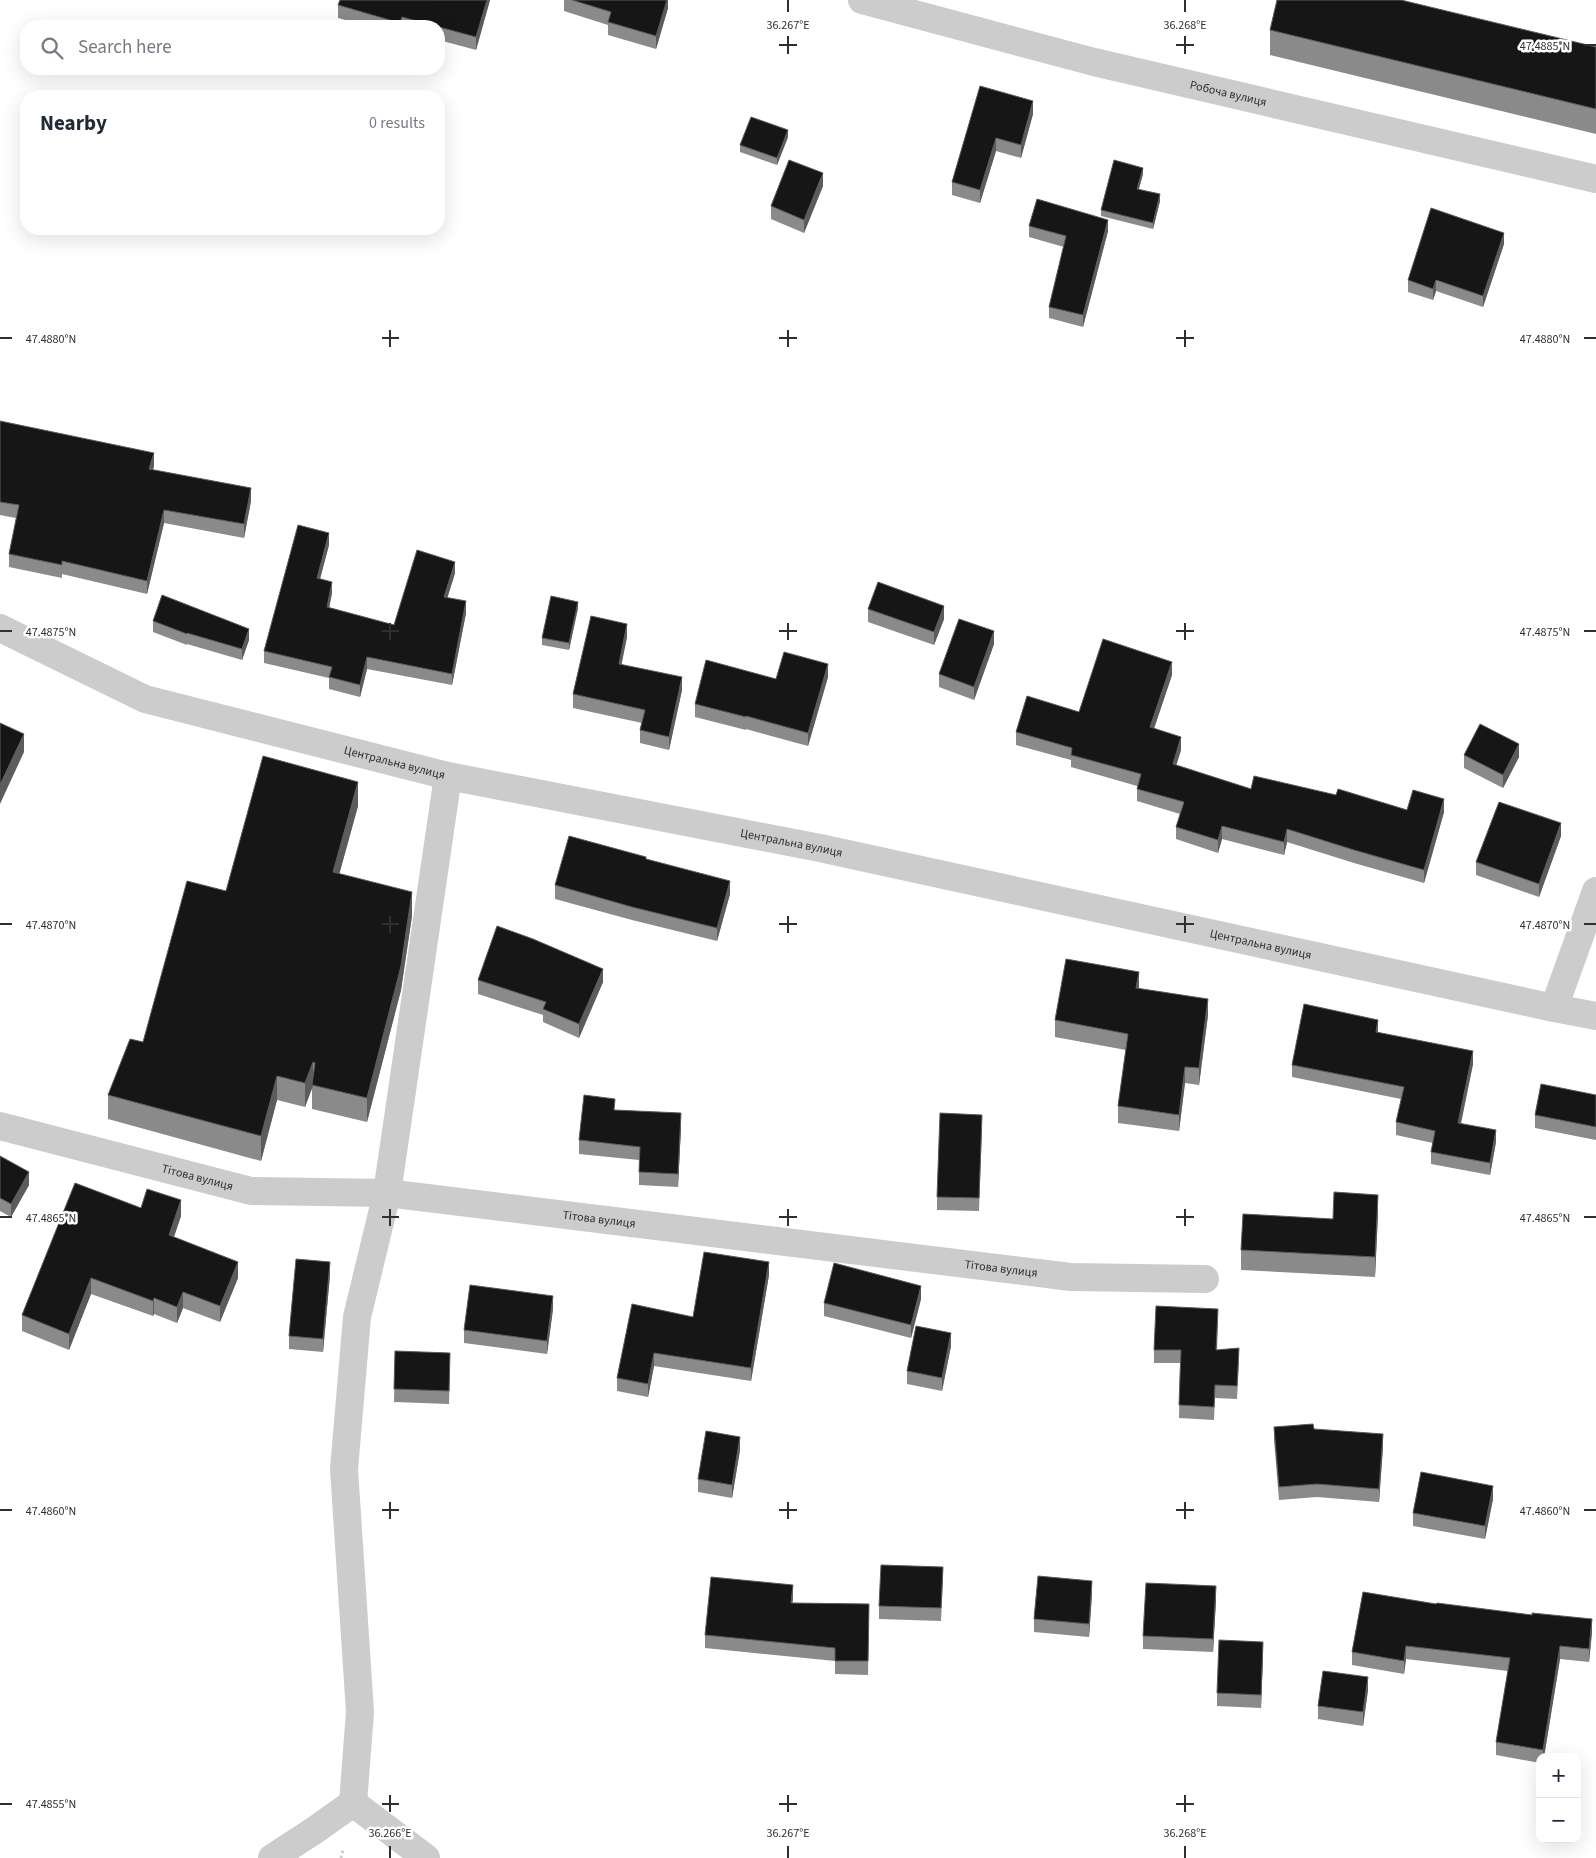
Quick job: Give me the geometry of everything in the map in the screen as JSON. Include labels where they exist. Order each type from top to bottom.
[{"type":"street","name":"Робоча вулиця","points":[[862,0],[1094,62],[1596,179]]},
{"type":"street","name":"Центральна вулиця","points":[[0,628],[145,699],[448,776],[820,848],[1596,1016]]},
{"type":"street","points":[[353,1803],[360,1712],[344,1470],[357,1317],[387,1193],[448,776]]},
{"type":"street","points":[[1554,1008],[1596,891]]},
{"type":"street","name":"Тітова вулиця","points":[[0,1126],[251,1191],[387,1193],[1071,1277],[1205,1279]]},
{"type":"street","points":[[272,1858],[353,1803]]},
{"type":"street","points":[[353,1803],[426,1858]]},
{"type":"building","points":[[340,0],[487,0],[476,37],[445,29],[445,20],[413,20],[402,17],[401,20],[390,20],[338,5]]},
{"type":"building","points":[[572,0],[667,0],[656,36],[608,22],[611,12]]},
{"type":"building","points":[[1277,0],[1401,0],[1596,47],[1596,109],[1270,30]]},
{"type":"building","points":[[980,86],[1033,101],[1021,145],[996,138],[980,190],[952,182]]},
{"type":"building","points":[[751,117],[788,130],[777,158],[740,145]]},
{"type":"building","points":[[789,160],[823,173],[804,220],[771,206]]},
{"type":"building","points":[[1114,160],[1143,168],[1137,189],[1160,194],[1153,223],[1101,210]]},
{"type":"building","points":[[1037,199],[1108,220],[1083,315],[1049,307],[1066,236],[1029,226]]},
{"type":"building","points":[[1431,208],[1504,233],[1483,296],[1436,280],[1433,289],[1408,280]]},
{"type":"building","points":[[0,421],[154,453],[149,469],[251,488],[244,524],[164,510],[147,581],[62,561],[62,565],[9,554],[19,505],[0,502]]},
{"type":"building","points":[[298,525],[329,533],[317,578],[332,582],[327,607],[394,625],[417,550],[455,562],[444,597],[466,601],[452,674],[367,657],[360,685],[329,677],[332,667],[264,651]]},
{"type":"building","points":[[878,582],[944,606],[934,632],[868,609]]},
{"type":"building","points":[[162,595],[249,629],[242,649],[187,634],[153,621]]},
{"type":"building","points":[[551,596],[578,602],[569,643],[542,638]]},
{"type":"building","points":[[591,616],[627,624],[619,664],[682,677],[669,737],[640,730],[645,710],[573,694]]},
{"type":"building","points":[[959,619],[994,631],[974,687],[939,674]]},
{"type":"building","points":[[1103,639],[1172,662],[1150,727],[1181,737],[1173,764],[1251,789],[1254,776],[1336,795],[1338,789],[1407,810],[1413,790],[1444,799],[1424,870],[1287,829],[1284,842],[1222,826],[1218,840],[1176,827],[1184,802],[1137,789],[1141,774],[1071,755],[1072,748],[1016,732],[1027,696],[1079,712]]},
{"type":"building","points":[[784,652],[828,664],[808,733],[695,704],[706,660],[776,679]]},
{"type":"building","points":[[0,723],[24,734],[0,785]]},
{"type":"building","points":[[1480,724],[1519,744],[1503,775],[1464,755]]},
{"type":"building","points":[[263,756],[358,782],[333,872],[412,892],[401,966],[367,1098],[312,1085],[315,1063],[313,1062],[305,1083],[277,1076],[261,1136],[108,1095],[130,1039],[143,1042],[187,881],[226,891]]},
{"type":"building","points":[[1499,802],[1561,823],[1539,884],[1476,862]]},
{"type":"building","points":[[569,836],[730,881],[717,928],[632,907],[555,885]]},
{"type":"building","points":[[497,926],[603,969],[579,1024],[543,1009],[546,1002],[478,980]]},
{"type":"building","points":[[1066,959],[1139,972],[1136,988],[1208,999],[1199,1068],[1185,1067],[1179,1115],[1118,1106],[1128,1034],[1055,1020]]},
{"type":"building","points":[[1304,1004],[1378,1020],[1376,1032],[1473,1051],[1458,1123],[1496,1130],[1490,1163],[1431,1152],[1435,1131],[1396,1122],[1404,1087],[1292,1065]]},
{"type":"building","points":[[1541,1084],[1596,1095],[1596,1127],[1535,1115]]},
{"type":"building","points":[[584,1095],[615,1099],[614,1110],[681,1113],[678,1174],[639,1172],[640,1147],[579,1140]]},
{"type":"building","points":[[940,1113],[982,1115],[979,1198],[937,1197]]},
{"type":"building","points":[[0,1156],[29,1172],[11,1204],[0,1198]]},
{"type":"building","points":[[75,1183],[141,1208],[147,1189],[181,1200],[169,1235],[238,1262],[220,1306],[183,1292],[177,1307],[154,1298],[153,1301],[91,1278],[69,1334],[22,1315]]},
{"type":"building","points":[[1334,1192],[1378,1195],[1375,1257],[1241,1250],[1243,1214],[1333,1219]]},
{"type":"building","points":[[704,1252],[769,1262],[751,1368],[654,1353],[648,1384],[617,1378],[632,1304],[693,1317]]},
{"type":"building","points":[[296,1259],[330,1262],[323,1339],[289,1336]]},
{"type":"building","points":[[834,1263],[921,1286],[911,1325],[824,1303]]},
{"type":"building","points":[[470,1285],[553,1296],[547,1341],[464,1330]]},
{"type":"building","points":[[1156,1306],[1218,1309],[1216,1350],[1239,1348],[1237,1386],[1215,1385],[1214,1407],[1179,1405],[1181,1350],[1154,1350]]},
{"type":"building","points":[[916,1326],[951,1333],[942,1378],[907,1371]]},
{"type":"building","points":[[395,1351],[450,1353],[449,1391],[394,1389]]},
{"type":"building","points":[[1313,1424],[1314,1429],[1383,1434],[1379,1489],[1317,1484],[1279,1487],[1274,1427]]},
{"type":"building","points":[[706,1431],[740,1437],[732,1485],[698,1479]]},
{"type":"building","points":[[1421,1472],[1493,1486],[1485,1526],[1413,1513]]},
{"type":"building","points":[[881,1565],[943,1567],[941,1608],[879,1606]]},
{"type":"building","points":[[1038,1576],[1092,1581],[1089,1624],[1034,1619]]},
{"type":"building","points":[[711,1577],[793,1585],[791,1603],[869,1604],[868,1661],[835,1661],[835,1648],[705,1635]]},
{"type":"building","points":[[1146,1583],[1216,1586],[1213,1639],[1143,1636]]},
{"type":"building","points":[[1363,1592],[1436,1604],[1532,1615],[1532,1613],[1592,1619],[1589,1649],[1560,1646],[1543,1750],[1496,1742],[1510,1658],[1406,1646],[1404,1661],[1352,1652]]},
{"type":"building","points":[[1219,1640],[1263,1642],[1261,1695],[1217,1693]]},
{"type":"building","points":[[1323,1671],[1368,1677],[1363,1712],[1318,1706]]}]
